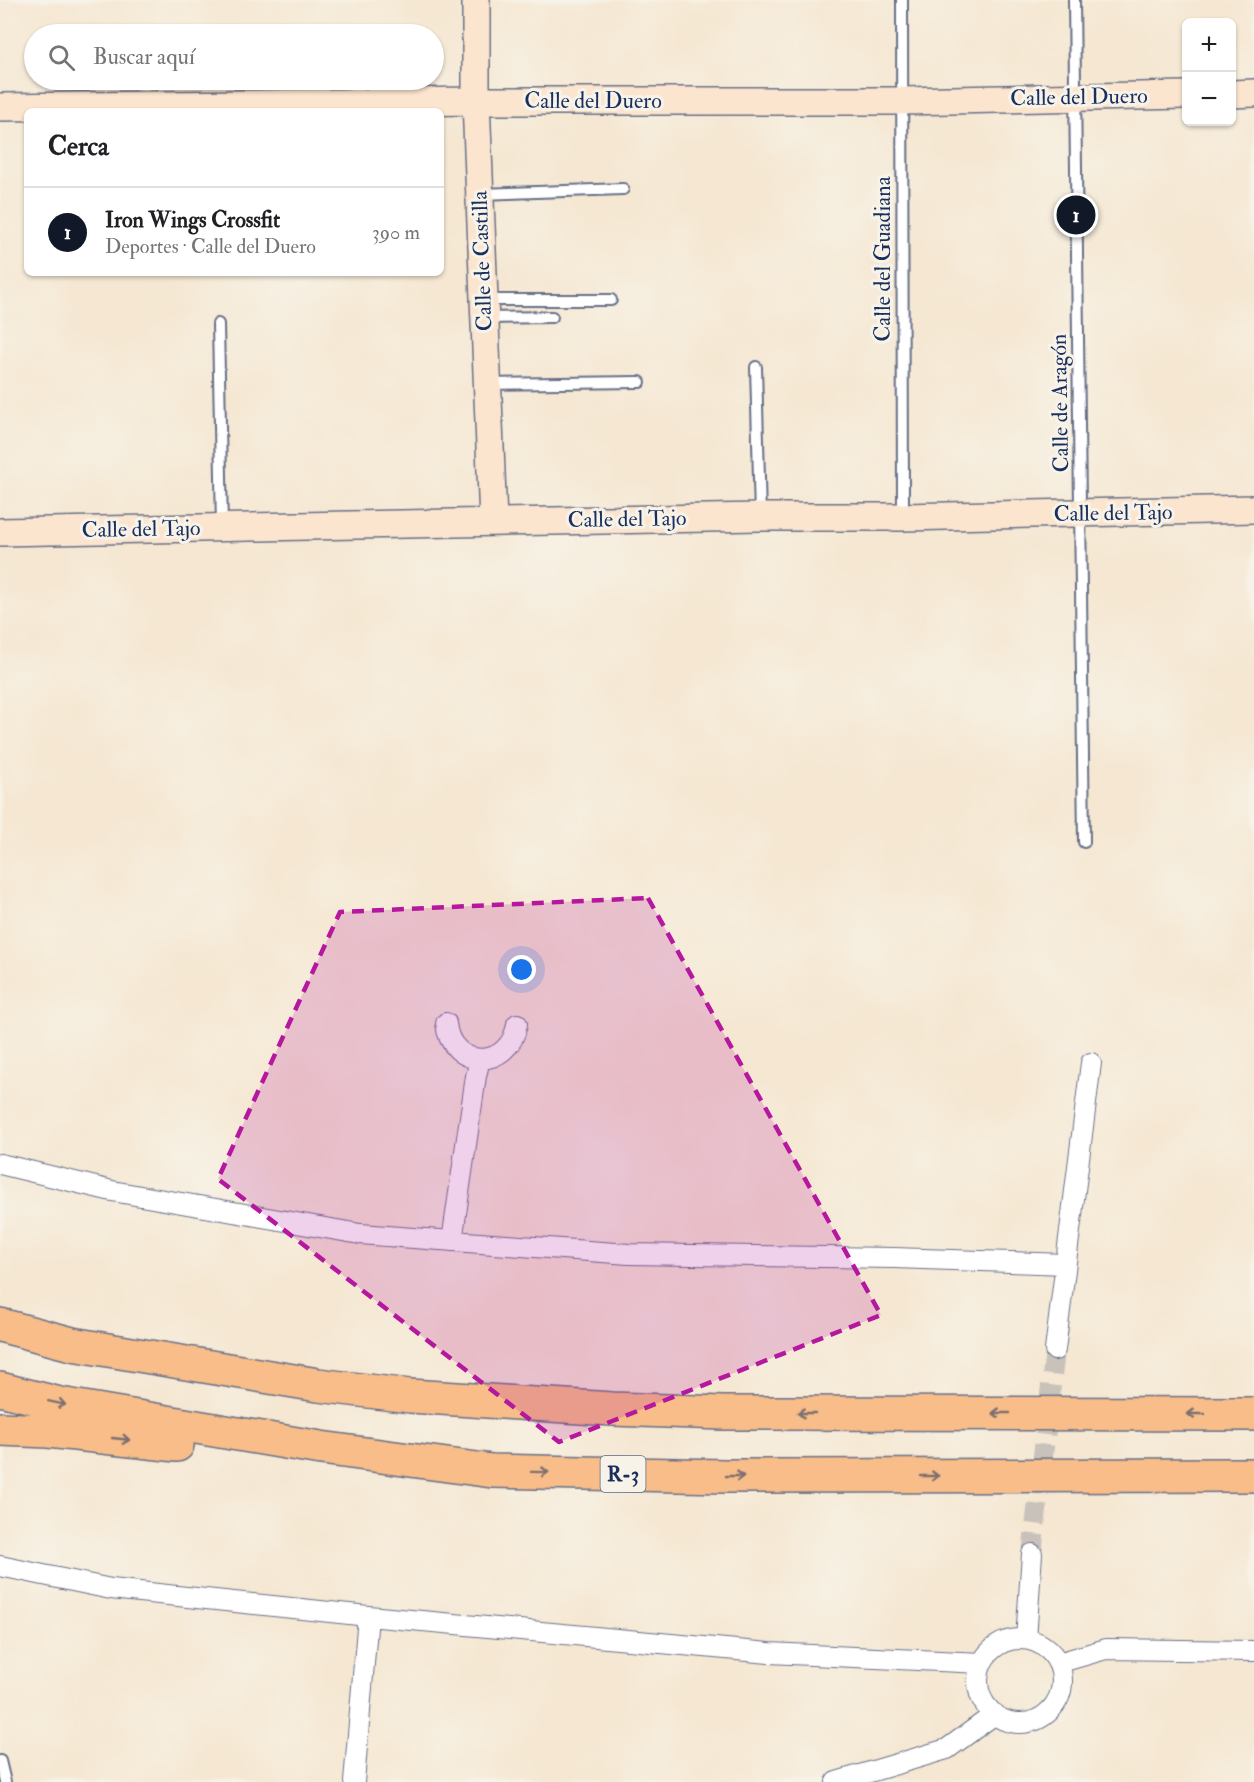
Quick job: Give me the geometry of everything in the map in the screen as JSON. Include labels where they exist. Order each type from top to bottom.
[{"type":"highway","points":[[0,1302],[74,1325],[202,1353],[612,1409]]},
{"type":"highway","points":[[0,1325],[72,1344],[318,1384],[410,1396],[612,1409],[723,1413],[1254,1414]]},
{"type":"highway","name":"R-3","points":[[0,1389],[60,1404],[298,1444],[492,1471],[724,1476],[1254,1475]]},
{"type":"highway","points":[[0,1428],[273,1455],[492,1471]]},
{"type":"street","name":"Calle de Castilla","points":[[476,0],[480,194],[493,521]]},
{"type":"street","points":[[1236,94],[1254,93]]},
{"type":"street","name":"Calle del Duero","points":[[0,107],[477,101],[902,101],[1182,95]]},
{"type":"street","name":"Calle del Tajo","points":[[0,532],[493,521],[903,517],[1254,509]]},
{"type":"street","points":[[446,1023],[446,1031],[454,1046],[467,1056],[480,1059],[491,1058],[506,1049],[512,1041],[517,1024]]},
{"type":"street","points":[[452,1241],[480,1059]]},
{"type":"street","points":[[1055,1350],[1091,1063]]},
{"type":"street","points":[[0,1164],[112,1191],[360,1234],[629,1254],[1065,1263]]},
{"type":"street","points":[[1026,1639],[1032,1554]]},
{"type":"street","points":[[0,1566],[111,1589],[368,1616],[769,1653],[982,1663]]},
{"type":"street","points":[[354,1782],[368,1616]]},
{"type":"street","points":[[1026,1639],[1043,1646],[1058,1663],[1062,1678],[1060,1694],[1053,1707],[1038,1718],[1023,1722],[1008,1720],[995,1714],[984,1703],[979,1690],[978,1675],[988,1654],[1000,1644],[1026,1639]]},
{"type":"street","points":[[1058,1663],[1106,1649],[1254,1651]]},
{"type":"street","points":[[836,1782],[948,1749],[995,1714]]},
{"type":"lane","name":"Calle del Guadiana","points":[[902,0],[903,517]]},
{"type":"lane","name":"Calle de Aragón","points":[[1074,0],[1084,842]]},
{"type":"lane","points":[[480,194],[623,189]]},
{"type":"lane","points":[[484,309],[611,300]]},
{"type":"lane","points":[[484,309],[552,317]]},
{"type":"lane","points":[[218,324],[222,527]]},
{"type":"lane","points":[[756,367],[760,517]]},
{"type":"lane","points":[[487,384],[640,382]]},
{"type":"lane","points":[[0,1761],[5,1782]]},
{"type":"highlighted area","points":[[648,898],[881,1315],[559,1442],[218,1179],[340,912]]},
{"type":"tunnel","points":[[1032,1554],[1055,1350]]},
{"type":"place","name":"Iron Wings Crossfit","points":[[1076,215]]}]
